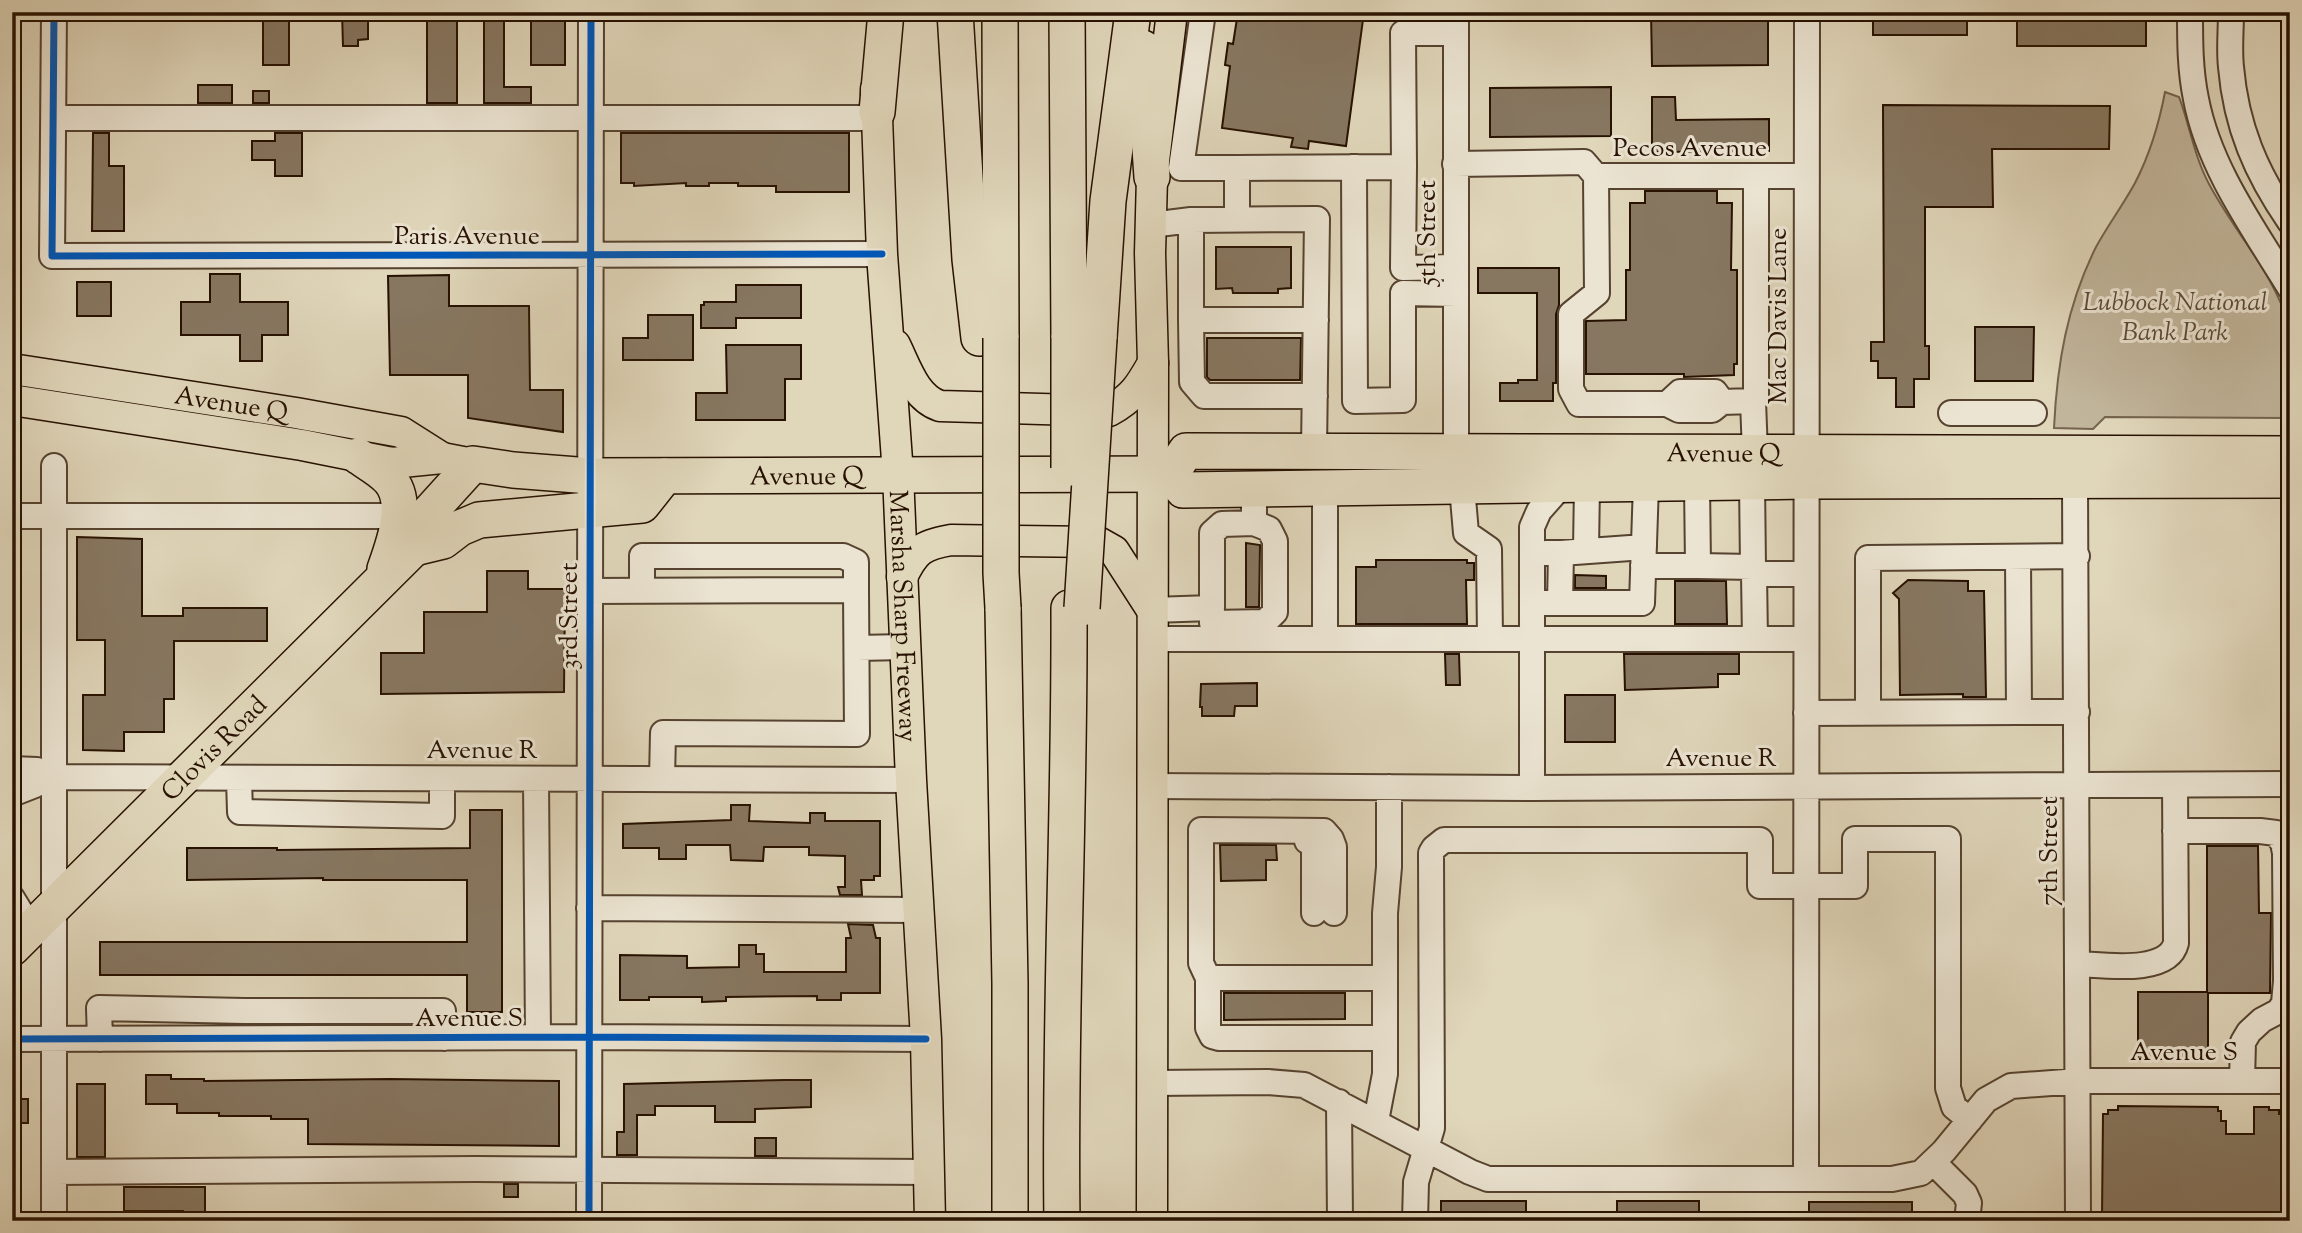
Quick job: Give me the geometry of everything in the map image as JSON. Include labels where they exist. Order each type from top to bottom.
[{"type":"highway","points":[[877,115],[886,12]]},
{"type":"highway","points":[[955,12],[970,260],[990,338]]},
{"type":"highway","points":[[1000,12],[990,338],[1003,608],[1010,1221]]},
{"type":"highway","points":[[1062,1221],[1060,1102],[1084,338],[1066,12]]},
{"type":"highway","points":[[1084,338],[1133,12]]},
{"type":"highway","points":[[1141,12],[1152,177]]},
{"type":"highway","name":"Avenue Q","points":[[1162,475],[1186,452],[1314,451],[1459,470],[1503,486],[1697,483],[1753,468]]},
{"type":"highway","name":"Avenue Q","points":[[665,476],[1162,475],[1184,490],[1254,506],[1325,489],[1459,470],[1807,468],[2290,454]]},
{"type":"highway","points":[[358,456],[389,478],[399,501],[391,552],[381,582]]},
{"type":"highway","name":"Avenue Q","points":[[458,461],[513,470],[590,492]]},
{"type":"highway","name":"Clovis Road","points":[[32,927],[414,548],[424,517],[458,461]]},
{"type":"highway","name":"Avenue Q","points":[[1807,468],[2075,480],[2290,480]]},
{"type":"highway","name":"Clovis Road","points":[[414,548],[443,541],[460,528],[479,520],[590,492],[642,505],[665,476]]},
{"type":"highway","points":[[996,1221],[1010,1080]]},
{"type":"highway","points":[[1060,1102],[1077,1153],[1082,1221]]},
{"type":"main road","name":"Marsha Sharp Freeway","points":[[871,12],[882,254],[898,474],[911,780],[926,1039],[930,1221]]},
{"type":"main road","points":[[1152,1221],[1152,610],[1162,475],[1153,363],[1151,225],[1152,177],[1172,12]]},
{"type":"main road","points":[[888,332],[921,395],[929,403],[940,406],[1109,411],[1127,402],[1153,363]]},
{"type":"main road","name":"Avenue Q","points":[[12,369],[401,432],[458,461]]},
{"type":"main road","name":"Avenue Q","points":[[12,400],[392,463],[458,461]]},
{"type":"main road","points":[[902,577],[920,548],[936,542],[1098,542],[1114,551],[1152,610]]},
{"type":"street","points":[[54,12],[54,118],[877,115]]},
{"type":"street","name":"3rd Street","points":[[589,1221],[591,12]]},
{"type":"street","points":[[1203,12],[1181,168],[1404,167]]},
{"type":"street","name":"Mac Davis Lane","points":[[1806,1179],[1807,12]]},
{"type":"street","points":[[2190,12],[2193,84],[2209,142],[2237,201],[2290,288]]},
{"type":"street","points":[[2231,12],[2231,67],[2242,130],[2263,179],[2290,222]]},
{"type":"street","points":[[1354,167],[1354,401],[1403,400],[1403,23],[1456,23]]},
{"type":"street","name":"5th Street","points":[[1456,23],[1459,470],[1466,533],[1489,548],[1490,639]]},
{"type":"street","name":"Paris Avenue","points":[[54,118],[52,256],[882,254]]},
{"type":"street","name":"Pecos Avenue","points":[[1455,164],[1584,162],[1596,176],[1807,176]]},
{"type":"street","points":[[1237,167],[1237,219]]},
{"type":"street","points":[[1596,176],[1597,293],[1571,314],[1571,389],[1580,404],[1667,404],[1680,392],[1715,392],[1722,402],[1753,401]]},
{"type":"street","points":[[1755,639],[1753,401],[1756,398],[1756,176]]},
{"type":"street","points":[[1151,225],[1191,220],[1317,219],[1314,451]]},
{"type":"street","points":[[1191,220],[1192,382],[1205,396],[1315,396]]},
{"type":"street","points":[[1403,268],[1456,267]]},
{"type":"street","points":[[1403,293],[1456,294]]},
{"type":"street","points":[[1191,320],[1316,320]]},
{"type":"street","points":[[1951,413],[2034,413]]},
{"type":"street","points":[[54,466],[49,777],[32,927],[54,1039],[54,1221]]},
{"type":"street","name":"7th Street","points":[[2075,480],[2078,1221]]},
{"type":"street","points":[[1697,483],[1698,566]]},
{"type":"street","points":[[1532,603],[1642,603],[1646,484]]},
{"type":"street","points":[[1532,788],[1532,527],[1539,511],[1575,485]]},
{"type":"street","points":[[1560,603],[1573,552],[1575,485]]},
{"type":"street","points":[[1503,486],[1519,504],[1532,527]]},
{"type":"street","points":[[1325,489],[1325,639]]},
{"type":"street","points":[[1152,610],[1265,622],[1276,612],[1276,541],[1254,506],[1222,524],[1212,533],[1212,616]]},
{"type":"street","points":[[12,516],[398,516]]},
{"type":"street","points":[[1532,554],[1573,552],[1644,556],[1698,566],[1807,573]]},
{"type":"street","points":[[642,591],[642,556],[843,556],[856,562],[857,734],[663,733],[662,779]]},
{"type":"street","points":[[1868,712],[1868,558],[2077,556]]},
{"type":"street","points":[[2018,557],[2019,712]]},
{"type":"street","points":[[589,591],[856,590]]},
{"type":"street","points":[[1152,639],[1806,639]]},
{"type":"street","points":[[857,648],[905,647]]},
{"type":"street","points":[[1806,713],[2077,712]]},
{"type":"street","name":"Avenue R","points":[[12,769],[37,770],[49,777],[183,779],[911,780]]},
{"type":"street","points":[[12,794],[49,777]]},
{"type":"street","points":[[239,779],[240,812],[442,816],[442,779]]},
{"type":"street","points":[[536,779],[538,1038]]},
{"type":"street","name":"Avenue R","points":[[1152,786],[1532,788],[2290,784]]},
{"type":"street","points":[[2077,964],[2151,965],[2174,952],[2175,785]]},
{"type":"street","points":[[1376,1121],[1385,1074],[1385,913],[1389,867],[1389,787]]},
{"type":"street","points":[[1201,851],[1206,842],[1211,840],[1312,843],[1325,913],[1334,848],[1324,831],[1201,830],[1201,851],[1201,963],[1208,978],[1208,1028],[1212,1036],[1385,1038]]},
{"type":"street","points":[[2175,831],[2260,831],[2276,833],[2283,843],[2286,866],[2284,1003],[2279,1011],[2262,1020],[2249,1032],[2243,1042],[2242,1081]]},
{"type":"street","points":[[1416,1221],[1416,1182],[1432,1128],[1432,853],[1444,840],[1760,840],[1760,886],[1855,886],[1855,839],[1948,839],[1948,1087],[1954,1107],[1970,1120]]},
{"type":"street","points":[[12,898],[32,927]]},
{"type":"street","points":[[589,908],[918,910]]},
{"type":"street","points":[[1208,978],[1385,978]]},
{"type":"street","name":"Avenue S","points":[[12,1039],[926,1039]]},
{"type":"street","name":"Avenue S","points":[[1933,1162],[1993,1094],[2011,1086],[2078,1081],[2290,1081]]},
{"type":"street","points":[[1152,1083],[1295,1083],[1313,1088],[1488,1179],[1908,1177],[1921,1173],[1933,1162],[1965,1194],[1970,1215]]},
{"type":"street","points":[[1339,1102],[1340,1221]]},
{"type":"street","points":[[54,1171],[929,1171]]},
{"type":"green space","name":"Lubbock National Bank Park","points":[[2165,92],[2179,97],[2209,184],[2265,272],[2283,309],[2290,329],[2290,418],[2105,417],[2093,429],[2054,428],[2065,335],[2078,291],[2096,247],[2140,172],[2153,139]]},
{"type":"building","points":[[263,12],[289,12],[289,65],[263,65]]},
{"type":"building","points":[[342,12],[368,12],[368,39],[358,40],[358,46],[343,46]]},
{"type":"building","points":[[427,12],[457,12],[457,103],[427,103]]},
{"type":"building","points":[[484,12],[504,12],[504,87],[531,87],[531,103],[484,103]]},
{"type":"building","points":[[1238,12],[1364,12],[1346,146],[1309,141],[1308,149],[1291,147],[1293,138],[1222,128],[1230,66],[1225,65],[1228,43],[1233,44]]},
{"type":"building","points":[[1651,12],[1768,12],[1768,65],[1652,66]]},
{"type":"building","points":[[1873,12],[1967,12],[1967,35],[1873,35]]},
{"type":"building","points":[[2017,12],[2146,12],[2146,46],[2017,46]]},
{"type":"building","points":[[531,16],[565,16],[565,65],[531,65]]},
{"type":"building","points":[[198,85],[232,85],[232,103],[198,103]]},
{"type":"building","points":[[1611,87],[1611,136],[1490,137],[1490,88]]},
{"type":"building","points":[[253,91],[269,91],[269,103],[253,103]]},
{"type":"building","points":[[1652,97],[1675,97],[1676,120],[1769,119],[1769,151],[1652,152]]},
{"type":"building","points":[[1883,105],[2110,106],[2109,149],[1992,149],[1993,207],[1925,207],[1925,346],[1929,346],[1929,379],[1914,379],[1914,407],[1896,407],[1896,378],[1878,378],[1878,361],[1871,361],[1871,342],[1884,342]]},
{"type":"building","points":[[93,133],[109,133],[109,166],[124,166],[124,231],[92,231]]},
{"type":"building","points":[[275,133],[302,133],[302,176],[275,176],[275,160],[252,160],[252,141],[275,141]]},
{"type":"building","points":[[621,133],[849,133],[849,192],[776,192],[776,186],[738,186],[738,183],[709,183],[709,186],[686,186],[686,183],[634,186],[634,183],[621,183]]},
{"type":"building","points":[[1645,191],[1717,191],[1717,203],[1732,203],[1731,270],[1737,270],[1737,364],[1734,364],[1734,375],[1684,377],[1684,374],[1586,374],[1586,321],[1626,320],[1626,270],[1630,270],[1630,203],[1645,203]]},
{"type":"building","points":[[1216,247],[1291,247],[1291,288],[1278,289],[1278,293],[1233,293],[1232,288],[1216,289]]},
{"type":"building","points":[[1478,268],[1559,268],[1556,383],[1553,383],[1553,401],[1500,401],[1500,383],[1537,380],[1537,293],[1478,293]]},
{"type":"building","points":[[210,274],[240,274],[240,302],[288,302],[288,335],[262,335],[262,361],[240,361],[240,335],[181,335],[181,302],[210,302]]},
{"type":"building","points":[[449,275],[449,306],[529,306],[530,390],[563,390],[563,432],[468,418],[468,375],[390,375],[388,276]]},
{"type":"building","points":[[77,282],[111,282],[111,316],[77,316]]},
{"type":"building","points":[[736,285],[801,285],[801,318],[736,318],[736,328],[701,328],[701,305],[704,305],[704,302],[736,302]]},
{"type":"building","points":[[648,315],[693,315],[693,360],[623,360],[623,338],[648,338]]},
{"type":"building","points":[[1975,327],[2034,327],[2033,381],[1975,381]]},
{"type":"building","points":[[1207,338],[1301,338],[1300,380],[1210,380],[1207,377]]},
{"type":"building","points":[[726,345],[801,345],[801,379],[785,379],[785,420],[696,420],[696,393],[727,393]]},
{"type":"building","points":[[77,537],[142,539],[142,616],[183,616],[183,608],[267,608],[267,641],[174,641],[174,699],[164,699],[164,732],[124,732],[124,751],[83,750],[83,695],[105,695],[105,640],[77,640]]},
{"type":"building","points":[[1246,543],[1260,545],[1259,607],[1246,607]]},
{"type":"building","points":[[1376,560],[1467,560],[1467,563],[1474,563],[1474,580],[1466,580],[1467,624],[1356,624],[1356,567],[1376,567]]},
{"type":"building","points":[[487,571],[528,571],[528,589],[565,589],[564,692],[381,694],[381,653],[424,653],[424,612],[487,612]]},
{"type":"building","points":[[1575,575],[1606,576],[1606,588],[1575,588]]},
{"type":"building","points":[[1908,580],[1968,581],[1968,591],[1984,591],[1986,697],[1963,697],[1963,694],[1900,695],[1899,599],[1893,593]]},
{"type":"building","points":[[1675,581],[1726,581],[1727,624],[1675,624]]},
{"type":"building","points":[[1445,654],[1459,654],[1460,685],[1446,685]]},
{"type":"building","points":[[1624,654],[1739,654],[1739,674],[1718,674],[1718,687],[1625,690]]},
{"type":"building","points":[[1257,683],[1257,706],[1235,706],[1234,716],[1202,716],[1201,684]]},
{"type":"building","points":[[1565,695],[1615,695],[1615,742],[1565,742]]},
{"type":"building","points":[[731,805],[750,805],[749,821],[810,823],[810,813],[825,813],[825,821],[880,821],[880,876],[874,876],[874,880],[861,880],[862,895],[840,895],[838,887],[845,887],[845,856],[809,855],[809,847],[764,847],[763,861],[731,860],[730,845],[686,845],[686,859],[659,859],[659,848],[623,848],[623,824],[731,820]]},
{"type":"building","points":[[470,810],[502,810],[502,1012],[467,1012],[467,975],[100,975],[100,942],[467,942],[467,880],[187,880],[187,848],[470,848]]},
{"type":"building","points":[[1220,845],[1276,845],[1277,860],[1266,860],[1266,880],[1221,881]]},
{"type":"building","points":[[2207,846],[2258,846],[2259,913],[2271,913],[2270,993],[2208,993],[2208,1059],[2138,1059],[2138,992],[2207,992]]},
{"type":"building","points":[[848,924],[873,925],[876,938],[880,938],[880,993],[841,993],[841,1000],[817,1000],[817,996],[726,997],[726,1001],[702,1002],[702,997],[620,1000],[620,955],[687,956],[687,968],[739,967],[739,945],[756,945],[756,954],[764,954],[764,972],[846,972],[846,938],[851,938]]},
{"type":"building","points":[[1224,993],[1345,993],[1345,1019],[1224,1020]]},
{"type":"building","points":[[146,1075],[171,1075],[171,1079],[204,1081],[559,1081],[559,1146],[308,1144],[308,1119],[177,1113],[177,1104],[146,1104]]},
{"type":"building","points":[[811,1080],[811,1107],[755,1109],[755,1122],[715,1122],[715,1106],[655,1106],[655,1115],[637,1115],[637,1155],[617,1155],[617,1132],[624,1132],[624,1084]]},
{"type":"building","points":[[77,1084],[105,1084],[105,1157],[77,1157]]},
{"type":"building","points":[[12,1099],[28,1099],[28,1123],[12,1123]]},
{"type":"building","points":[[2118,1106],[2218,1107],[2221,1121],[2226,1121],[2226,1134],[2254,1134],[2254,1107],[2279,1110],[2279,1114],[2284,1114],[2285,1218],[2280,1218],[2280,1221],[2107,1221],[2107,1217],[2102,1217],[2103,1114],[2108,1114],[2108,1110],[2118,1110]]},
{"type":"building","points":[[755,1138],[776,1138],[776,1156],[755,1156]]},
{"type":"building","points":[[504,1184],[518,1184],[518,1197],[504,1197]]},
{"type":"building","points":[[124,1187],[205,1187],[205,1221],[183,1221],[183,1211],[124,1211]]},
{"type":"building","points":[[1441,1201],[1526,1201],[1526,1221],[1441,1221]]},
{"type":"building","points":[[1617,1201],[1699,1201],[1699,1221],[1617,1221]]},
{"type":"building","points":[[1809,1202],[1912,1202],[1912,1221],[1809,1221]]},
{"type":"cycle path","points":[[54,12],[52,256],[882,254]]},
{"type":"cycle path","points":[[589,1221],[591,12]]},
{"type":"cycle path","points":[[12,1039],[926,1039]]}]
